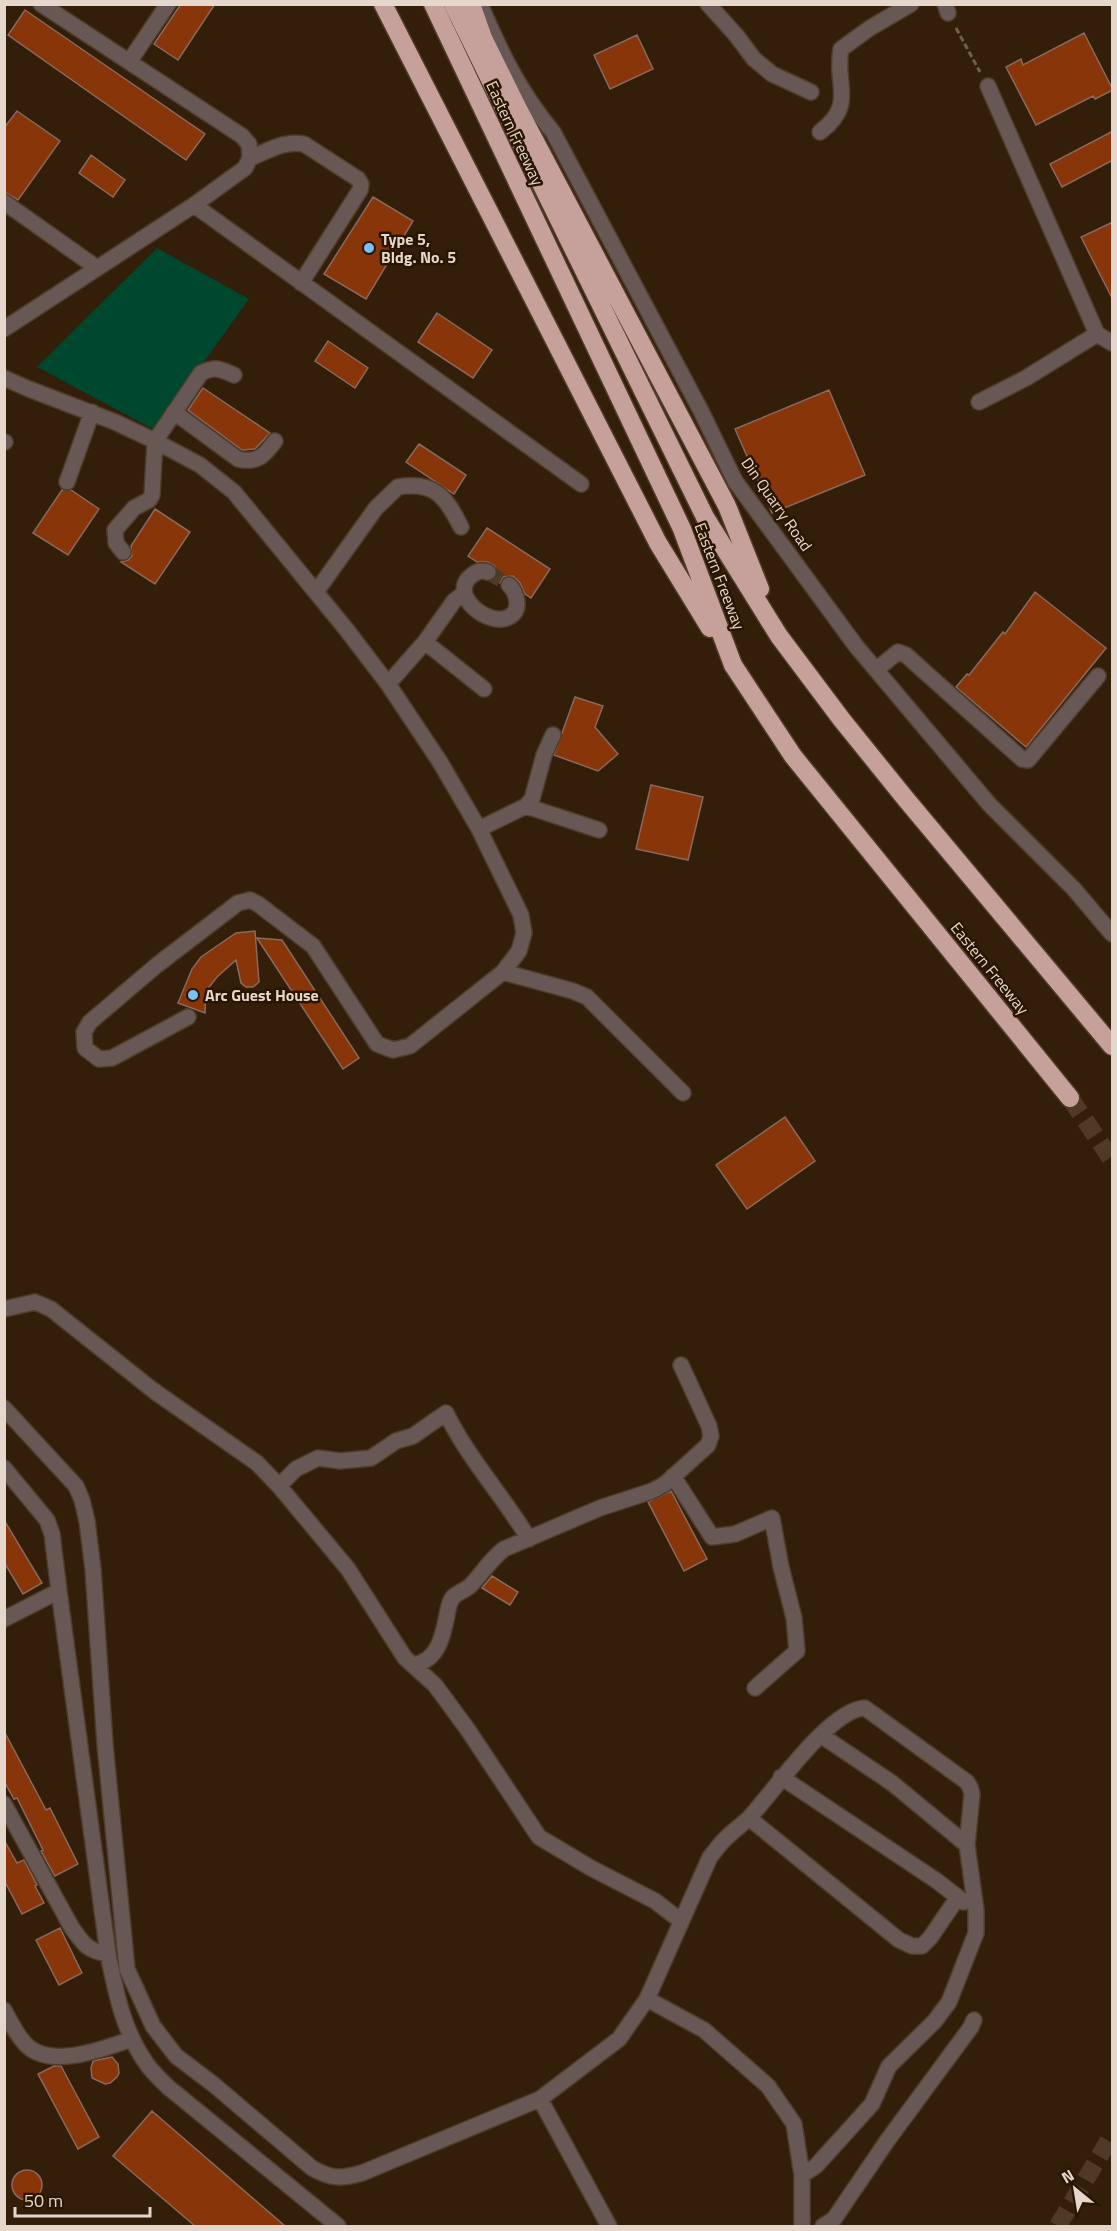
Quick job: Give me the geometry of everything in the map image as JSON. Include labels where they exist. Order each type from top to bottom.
[{"type":"highway","points":[[383,4],[658,543],[733,665]]},
{"type":"highway","name":"Eastern Freeway","points":[[433,4],[682,529],[733,665],[793,756],[1070,1098]]},
{"type":"highway","name":"Eastern Freeway","points":[[453,4],[705,517],[778,636],[891,781],[1113,1046]]},
{"type":"highway","points":[[471,4],[483,38],[517,107],[727,506],[778,636]]},
{"type":"street","points":[[129,62],[168,4]]},
{"type":"street","name":"Din Quarry Road","points":[[480,4],[503,56],[530,104],[553,132],[701,411],[735,481],[876,670],[988,804],[1074,889],[1113,934]]},
{"type":"street","points":[[708,4],[754,59],[772,74],[811,92]]},
{"type":"street","points":[[820,132],[833,122],[841,106],[839,59],[841,48],[911,4]]},
{"type":"street","points":[[4,329],[194,205],[245,168],[250,158],[249,144],[242,136],[47,6]]},
{"type":"street","points":[[988,86],[1097,334],[1113,343]]},
{"type":"street","points":[[250,158],[281,145],[295,142],[304,144],[358,179],[361,184],[360,190],[301,283]]},
{"type":"street","points":[[4,202],[97,268]]},
{"type":"street","points":[[194,205],[581,484]]},
{"type":"street","points":[[979,402],[1026,378],[1097,334]]},
{"type":"street","points":[[123,552],[116,543],[115,530],[134,508],[149,500],[152,495],[155,441],[201,373],[218,368],[234,375]]},
{"type":"street","points":[[4,378],[92,412],[155,441],[200,465],[234,492],[388,684],[440,762],[479,829],[521,915],[524,933],[519,951],[503,972],[410,1046],[393,1050],[377,1044],[313,946],[250,900],[238,903],[149,972],[90,1022],[84,1032],[83,1041],[85,1048],[99,1059],[112,1058],[188,1017]]},
{"type":"street","points":[[67,482],[92,412]]},
{"type":"street","points":[[174,412],[238,459],[252,461],[259,459],[275,441]]},
{"type":"street","points":[[316,592],[376,508],[398,487],[422,485],[438,491],[450,505],[461,526]]},
{"type":"street","points":[[488,572],[474,573],[463,586],[463,594],[468,602],[487,616],[498,620],[507,618],[517,606],[517,597],[509,585]]},
{"type":"street","points":[[388,684],[425,642],[454,601],[463,594]]},
{"type":"street","points":[[425,642],[484,689]]},
{"type":"street","points":[[876,670],[898,652],[906,655],[1022,759],[1028,760],[1098,676]]},
{"type":"street","points":[[479,829],[526,806],[532,799],[544,755],[553,735]]},
{"type":"street","points":[[526,806],[599,830]]},
{"type":"street","points":[[503,972],[587,997],[683,1093]]},
{"type":"street","points":[[4,1309],[36,1302],[51,1309],[154,1391],[257,1463],[348,1569],[405,1658],[442,1694],[540,1837],[591,1868],[655,1901],[681,1921]]},
{"type":"street","points":[[413,1665],[421,1664],[434,1655],[444,1635],[449,1604],[453,1596],[471,1586],[496,1555],[504,1549],[600,1508],[652,1491],[665,1484],[708,1445],[711,1436],[709,1426],[681,1365]]},
{"type":"street","points":[[4,1408],[76,1486],[87,1521],[93,1569],[105,1744],[127,1969],[153,2026],[176,2056],[213,2084],[312,2168],[328,2177],[348,2177],[362,2173],[540,2099],[619,2039],[647,1999],[710,1857],[724,1839],[749,1818],[781,1777],[841,1716],[855,1708],[865,1708],[967,1782],[972,1794],[968,1845],[976,1910],[976,1933],[949,2002],[889,2066],[872,2104],[816,2166],[802,2175]]},
{"type":"street","points":[[279,1486],[296,1469],[318,1458],[340,1461],[371,1458],[396,1441],[413,1436],[446,1413],[456,1433],[510,1507],[529,1539]]},
{"type":"street","points":[[4,1468],[47,1520],[52,1534],[108,1954],[117,1999],[127,2030],[147,2064],[168,2087],[338,2226]]},
{"type":"street","points":[[673,1476],[712,1537],[735,1534],[771,1518],[794,1618],[796,1651],[755,1688]]},
{"type":"street","points":[[5,1618],[59,1591]]},
{"type":"street","points":[[822,1736],[892,1783],[968,1845]]},
{"type":"street","points":[[781,1777],[976,1910]]},
{"type":"street","points":[[4,1804],[78,1936],[93,1951],[108,1954]]},
{"type":"street","points":[[749,1818],[899,1940],[912,1946],[922,1946],[930,1938],[958,1897]]},
{"type":"street","points":[[647,1999],[704,2030],[768,2086],[794,2124],[802,2175],[802,2226]]},
{"type":"street","points":[[4,2010],[29,2047],[42,2055],[61,2056],[97,2052],[132,2039]]},
{"type":"street","points":[[823,2226],[834,2219],[886,2141],[974,2020]]},
{"type":"street","points":[[540,2099],[609,2226]]},
{"type":"path","points":[[947,9],[988,86]]},
{"type":"green space","points":[[157,248],[249,299],[155,430],[37,367]]},
{"type":"building","points":[[181,4],[215,4],[178,60],[154,44]]},
{"type":"building","points":[[25,10],[205,134],[186,160],[8,35]]},
{"type":"building","points":[[1084,33],[1113,90],[1095,99],[1093,96],[1036,125],[1006,67],[1021,59],[1023,65]]},
{"type":"building","points":[[637,35],[653,69],[610,89],[594,55]]},
{"type":"building","points":[[17,111],[60,141],[18,200],[4,192],[4,128]]},
{"type":"building","points":[[1113,131],[1113,160],[1062,187],[1050,164]]},
{"type":"building","points":[[91,155],[125,180],[113,197],[79,173]]},
{"type":"building","name":"Type 5, Bldg. No. 5","points":[[373,197],[413,221],[366,299],[324,274]]},
{"type":"building","points":[[1113,222],[1113,300],[1081,237]]},
{"type":"building","points":[[437,313],[492,350],[473,378],[418,342]]},
{"type":"building","points":[[328,341],[368,368],[355,388],[315,361]]},
{"type":"building","points":[[203,388],[270,433],[255,449],[242,450],[188,410]]},
{"type":"building","points":[[829,390],[865,475],[772,513],[735,429]]},
{"type":"building","points":[[419,444],[466,475],[454,494],[406,462]]},
{"type":"building","points":[[62,490],[71,490],[99,509],[68,555],[33,533]]},
{"type":"building","points":[[155,509],[190,532],[155,584],[121,562],[132,556],[131,546]]},
{"type":"building","points":[[487,528],[550,569],[531,598],[525,594],[520,583],[513,576],[503,577],[500,583],[494,579],[498,574],[494,565],[477,562],[468,556]]},
{"type":"building","points":[[1035,592],[1106,648],[1026,747],[956,687],[967,674],[969,675],[1003,632],[1005,634]]},
{"type":"building","points":[[575,697],[603,706],[595,727],[618,754],[598,771],[554,755]]},
{"type":"building","points":[[651,785],[703,797],[688,860],[636,849]]},
{"type":"building","points":[[255,931],[259,982],[253,987],[246,987],[241,983],[236,960],[217,977],[206,991],[205,1013],[178,1003],[192,969],[201,957],[236,933]]},
{"type":"building","points":[[257,938],[282,940],[359,1058],[343,1069]]},
{"type":"building","points":[[785,1117],[815,1161],[747,1209],[716,1165]]},
{"type":"building","points":[[671,1491],[707,1559],[684,1571],[648,1502]]},
{"type":"building","points":[[4,1520],[42,1583],[23,1594],[4,1562]]},
{"type":"building","points":[[492,1576],[518,1592],[510,1605],[482,1588]]},
{"type":"building","points":[[4,1731],[46,1810],[50,1808],[78,1864],[55,1876],[17,1798],[14,1799],[4,1781]]},
{"type":"building","points":[[4,1840],[17,1863],[24,1860],[44,1903],[22,1914],[4,1880]]},
{"type":"building","points":[[60,1928],[82,1973],[59,1985],[36,1940]]},
{"type":"building","points":[[112,2057],[118,2064],[117,2077],[105,2084],[92,2078],[93,2061]]},
{"type":"building","points":[[54,2066],[61,2066],[99,2137],[78,2149],[38,2074]]},
{"type":"building","points":[[152,2111],[285,2226],[195,2226],[113,2156]]},
{"type":"building","points":[[27,2170],[33,2171],[41,2179],[41,2191],[33,2199],[27,2200],[21,2199],[13,2191],[12,2185],[13,2179],[21,2171]]},
{"type":"tunnel","points":[[488,572],[509,585]]},
{"type":"tunnel","points":[[1070,1098],[1112,1160]]},
{"type":"tunnel","points":[[1058,2226],[1112,2135]]},
{"type":"place","name":"Type 5, Bldg. No. 5","points":[[369,248]]},
{"type":"place","name":"Arc Guest House","points":[[193,995]]}]
